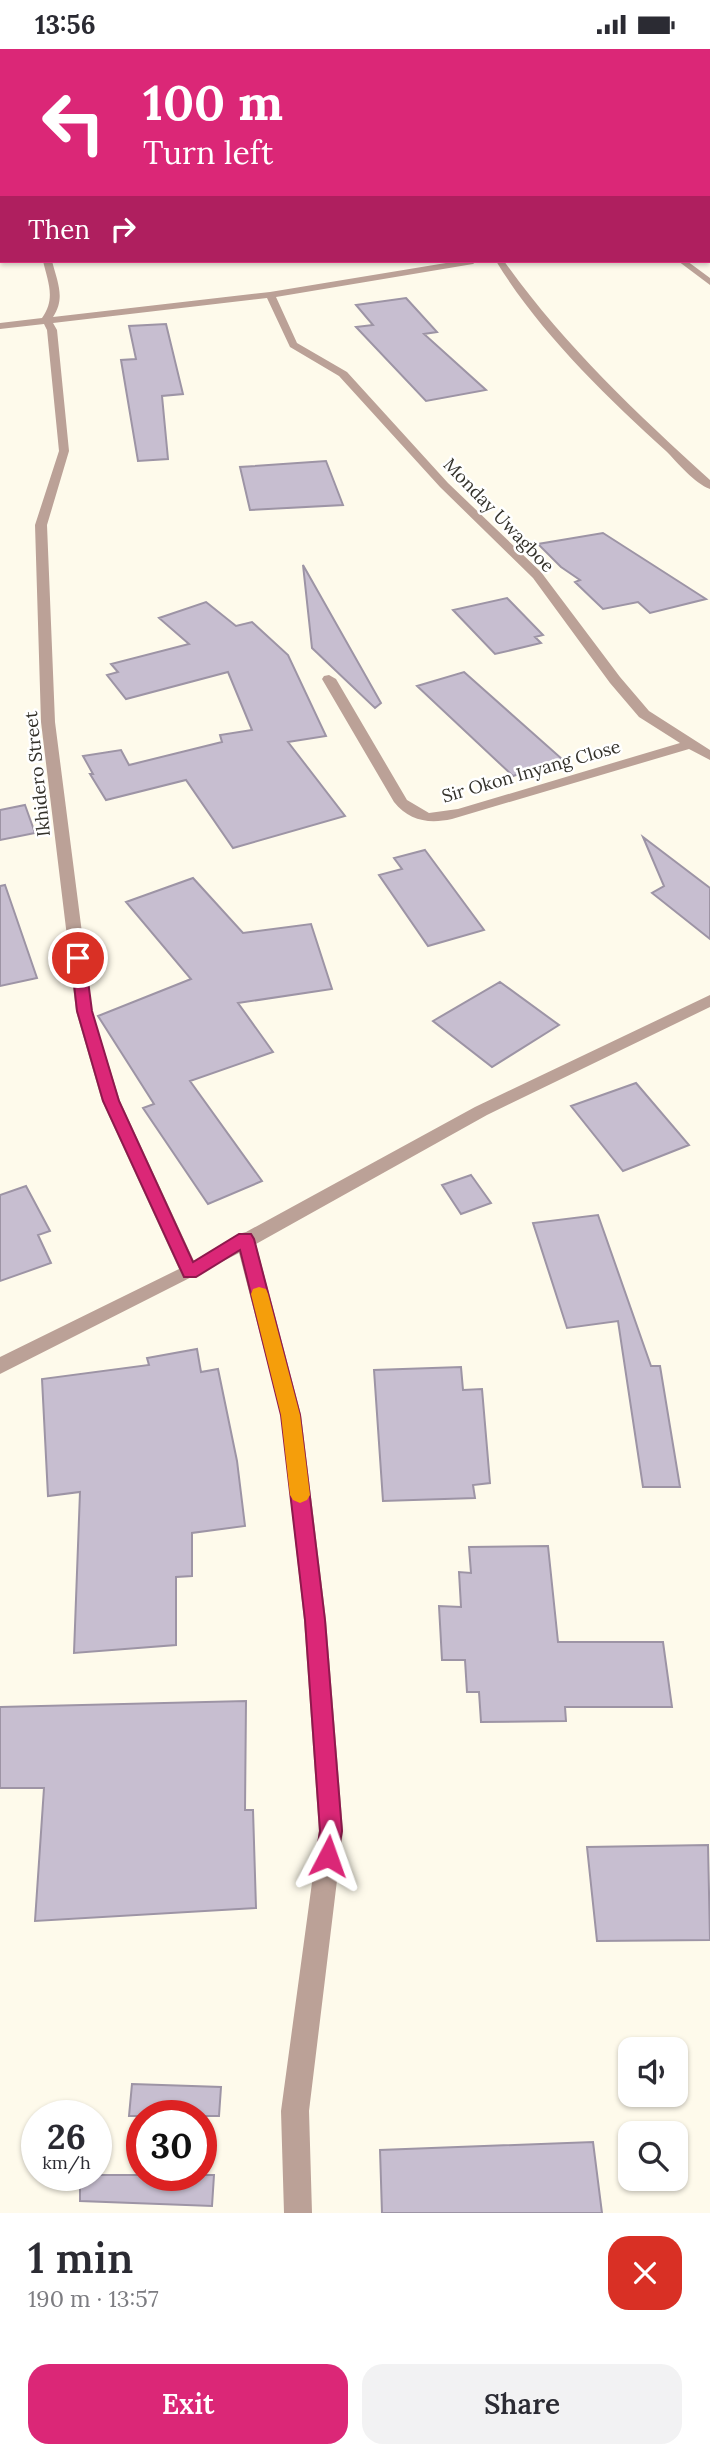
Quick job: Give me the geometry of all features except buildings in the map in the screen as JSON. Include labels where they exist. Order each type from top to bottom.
[{"type":"street","points":[[46,320],[55,310],[58,299],[48,263]]},
{"type":"street","points":[[0,326],[270,295],[461,263]]},
{"type":"street","points":[[501,263],[559,342],[626,410],[710,486]]},
{"type":"street","points":[[685,263],[710,282]]},
{"type":"street","name":"Monday Uwagboe","points":[[270,295],[293,345],[343,373],[444,485],[537,575],[615,680],[644,714],[710,756]]},
{"type":"street","name":"Ikhidero Street","points":[[46,320],[52,330],[64,451],[41,525],[48,722],[84,1011],[111,1101],[190,1272]]},
{"type":"street","name":"Sir Okon Inyang Close","points":[[329,679],[401,802],[413,813],[430,819],[461,813],[691,744]]},
{"type":"street","points":[[0,1367],[190,1272],[245,1239],[481,1111],[710,1000]]},
{"type":"street","points":[[245,1239],[290,1415],[315,1620],[331,1831],[295,2111],[298,2213]]},
{"type":"slow traffic","points":[[259,1294],[290,1415],[300,1495]]},
{"type":"route","points":[[78,958],[84,1011],[111,1101],[190,1272],[245,1239],[290,1415],[315,1620],[331,1831],[328,1856]]}]
